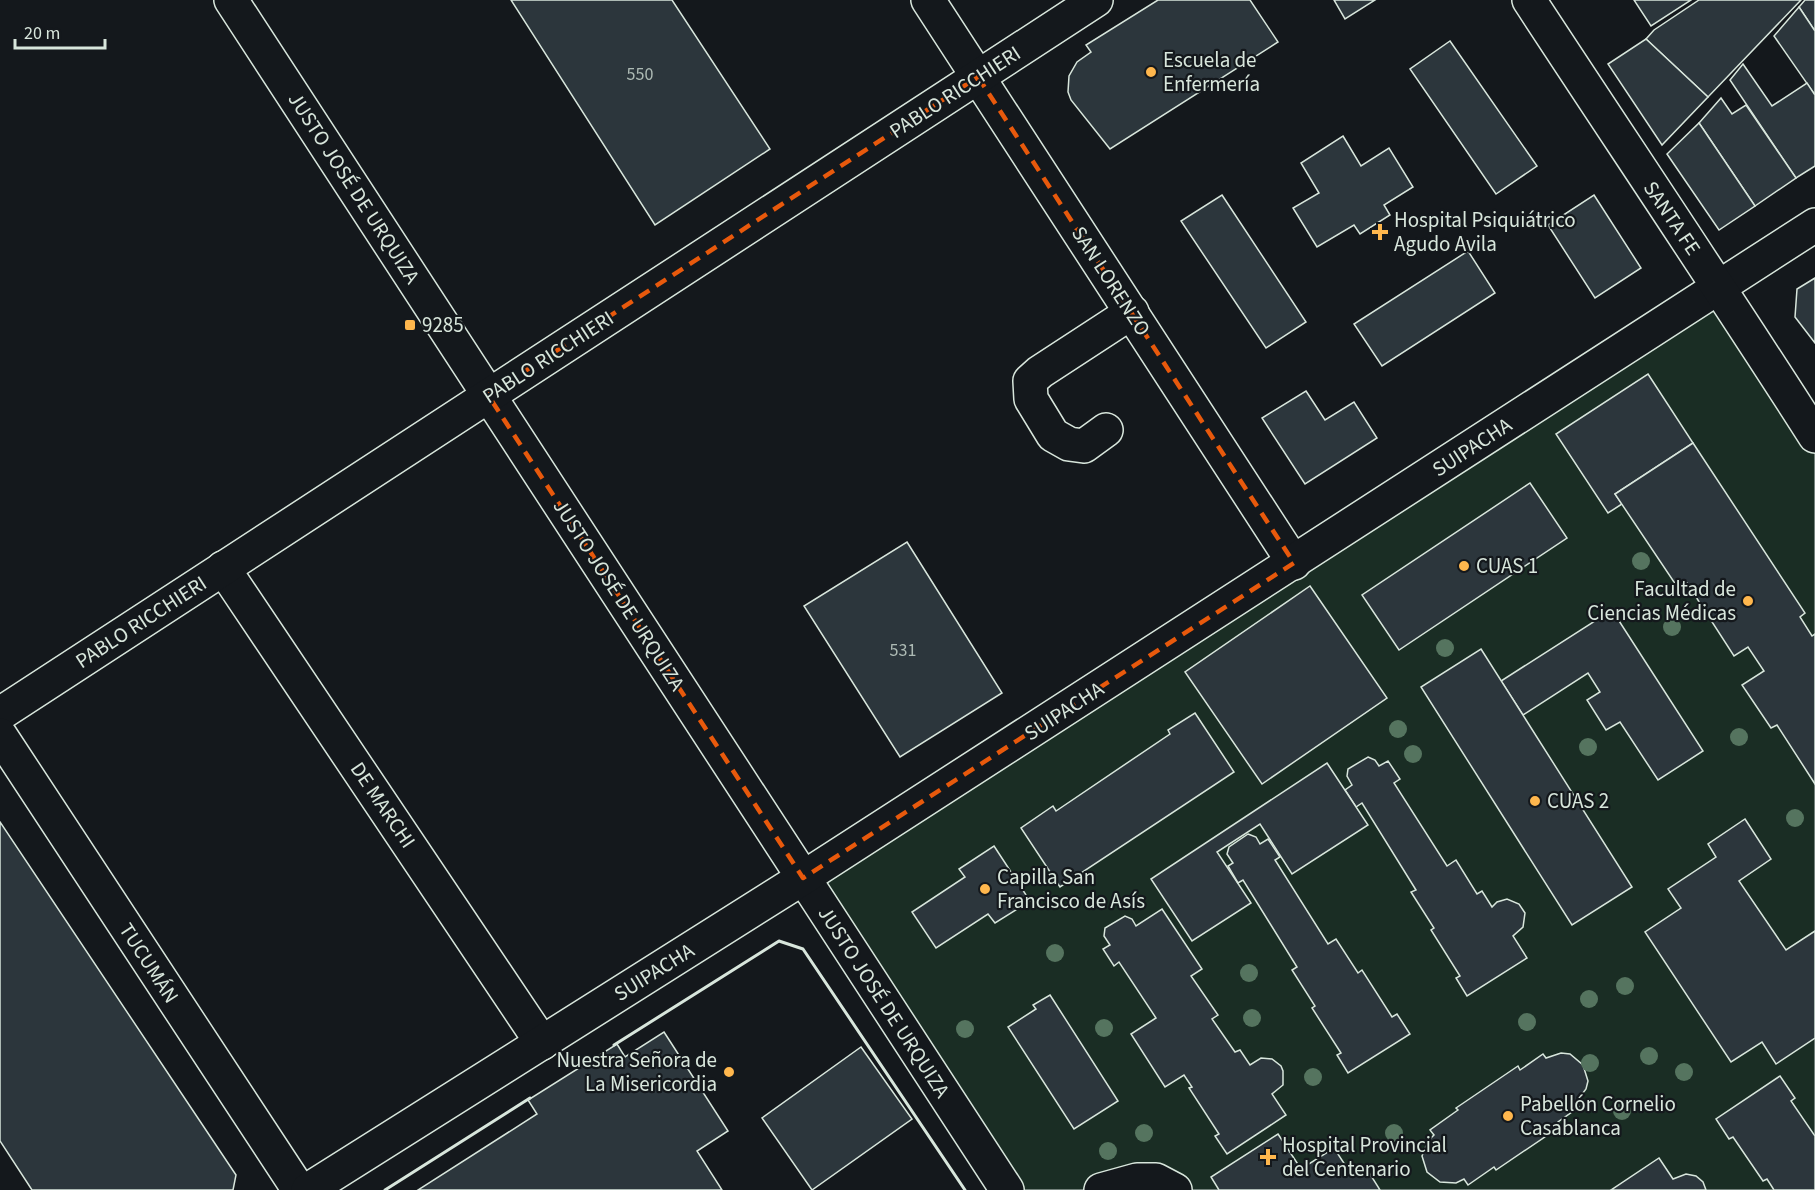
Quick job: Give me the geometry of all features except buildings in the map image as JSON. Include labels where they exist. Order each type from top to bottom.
[{"type":"street","name":"JUSTO JOSÉ DE URQUIZA","points":[[231,0],[1007,1190]]},
{"type":"street","name":"SAN LORENZO","points":[[928,0],[1294,563]]},
{"type":"street","name":"PABLO RICCHIERI","points":[[0,714],[1096,0]]},
{"type":"street","name":"SANTA FE","points":[[1529,0],[1719,286],[1815,436]]},
{"type":"street","name":"SUIPACHA","points":[[308,1190],[803,878],[1815,225]]},
{"type":"street","points":[[1106,430],[1083,446],[1069,444],[1053,435],[1031,399],[1030,381],[1040,372],[1132,312]]},
{"type":"street","name":"DE MARCHI","points":[[223,568],[542,1043]]},
{"type":"street","name":"TUCUMÁN","points":[[0,735],[299,1190]]},
{"type":"street","points":[[1101,1190],[1137,1180],[1156,1180],[1175,1190]]},
{"type":"highlighted area","points":[[978,77],[1294,563],[803,878],[488,395]]},
{"type":"green space","points":[[1719,286],[1815,436],[1815,1190],[1007,1190],[803,878]]},
{"type":"wall","points":[[614,1045],[779,941],[803,949],[965,1190]]},
{"type":"wall","points":[[385,1190],[530,1098]]},
{"type":"place","name":"Escuela de Enfermería","points":[[1151,72]]},
{"type":"place","name":"Hospital Psiquiátrico Agudo Avila","points":[[1380,232]]},
{"type":"place","name":"9285","points":[[410,325]]},
{"type":"place","name":"CUAS 1","points":[[1464,566]]},
{"type":"place","name":"Facultad de Ciencias Médicas","points":[[1748,601]]},
{"type":"place","name":"CUAS 2","points":[[1535,801]]},
{"type":"place","name":"Capilla San Francisco de Asís","points":[[985,889]]},
{"type":"place","name":"Nuestra Señora de La Misericordia","points":[[729,1072]]},
{"type":"place","name":"Pabellón Cornelio Casablanca","points":[[1508,1116]]},
{"type":"place","name":"Hospital Provincial del Centenario","points":[[1268,1157]]}]
